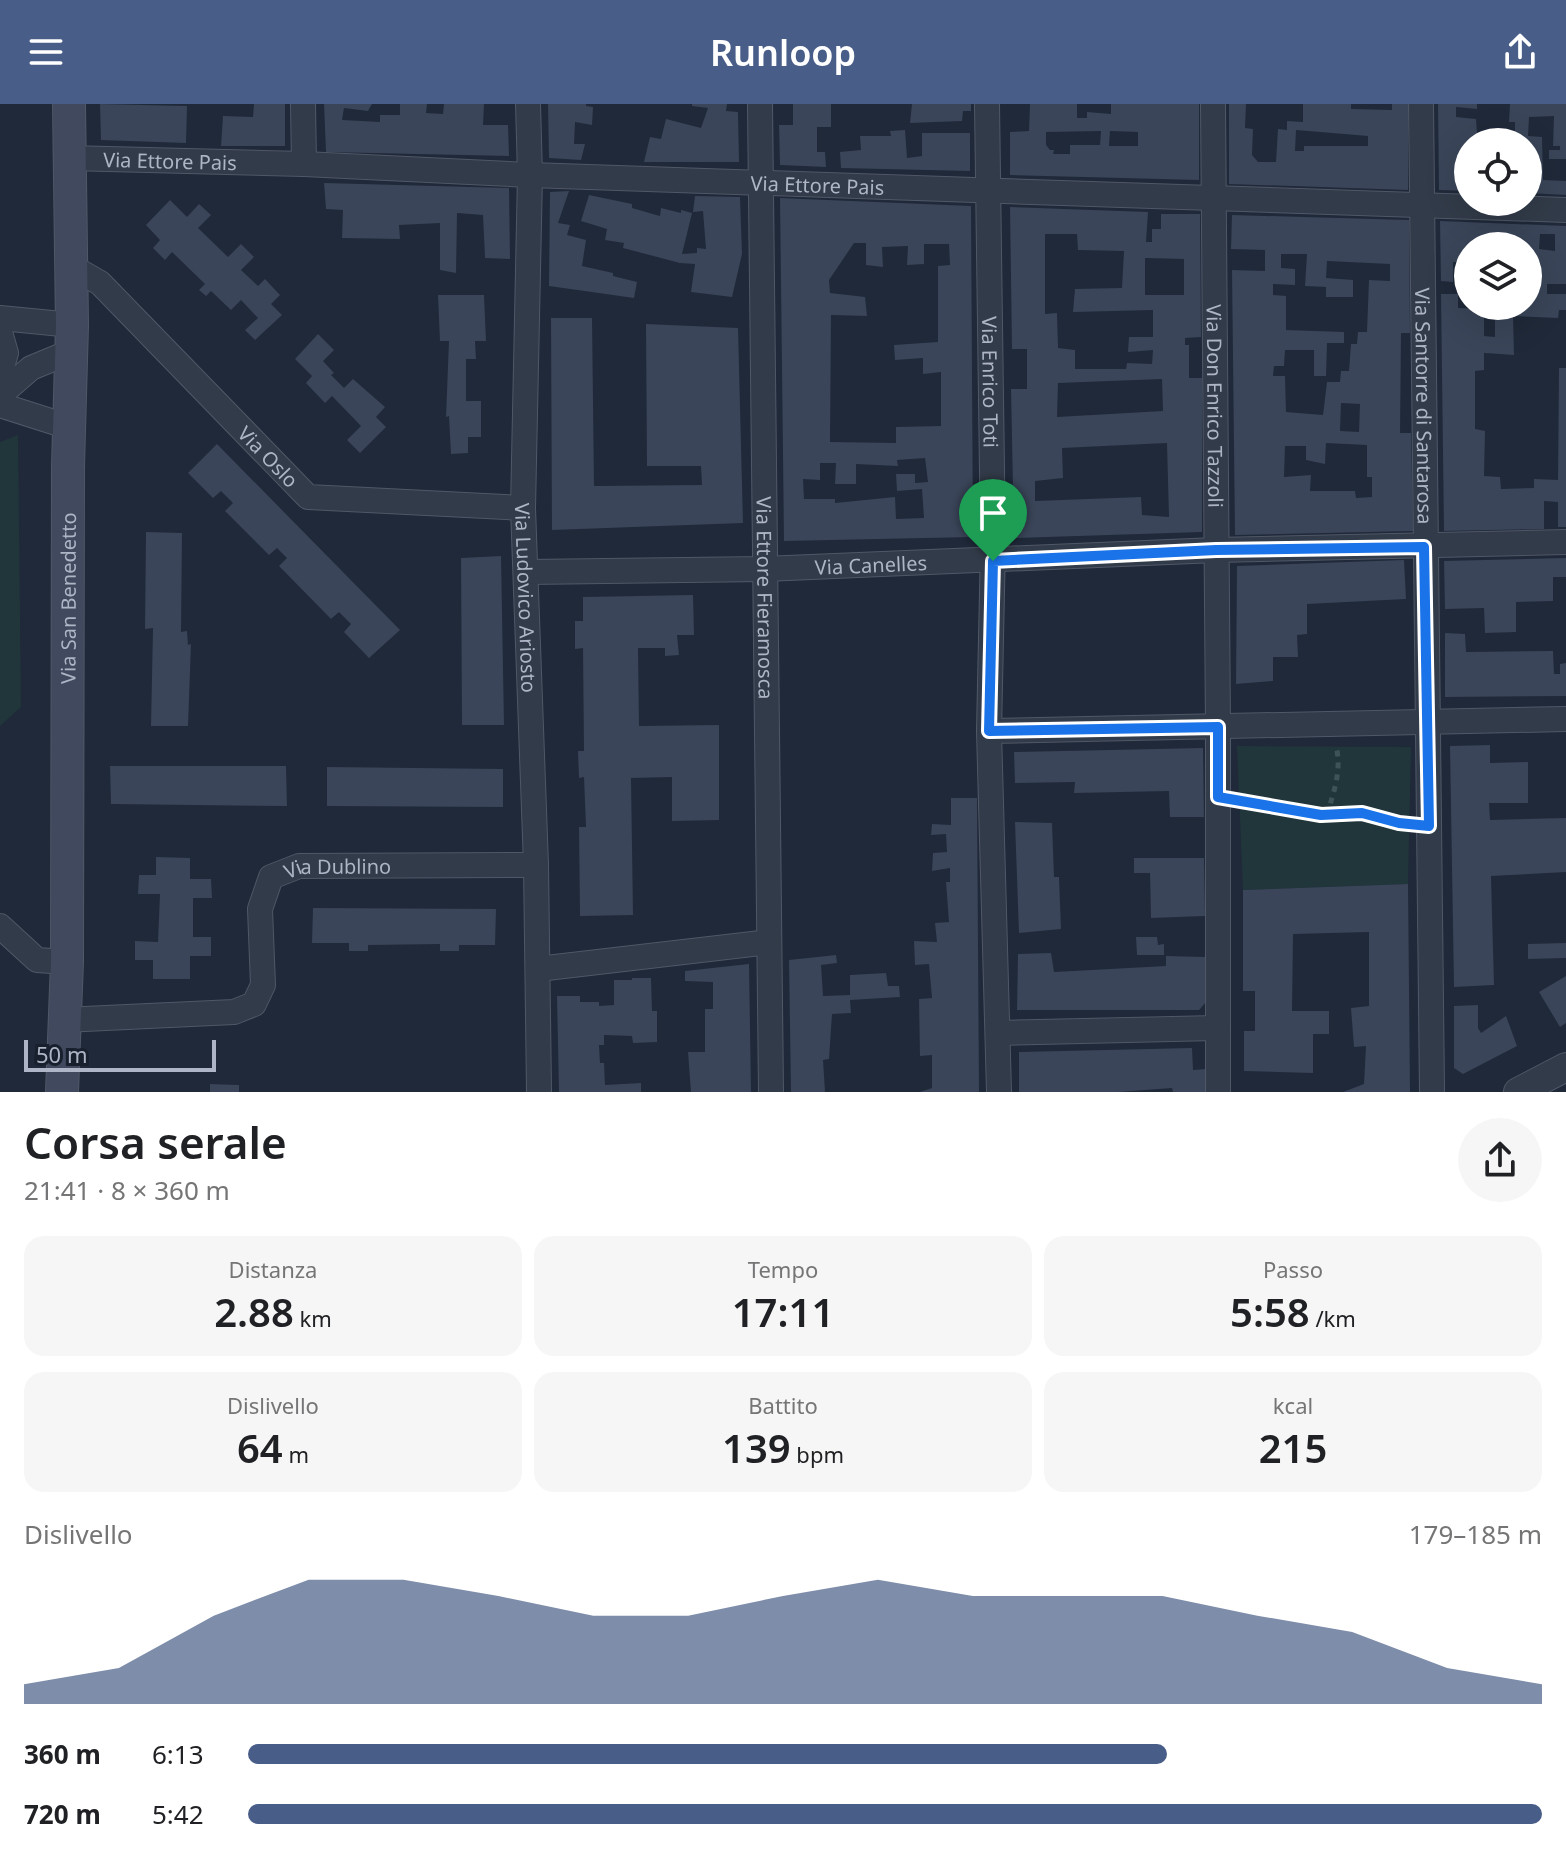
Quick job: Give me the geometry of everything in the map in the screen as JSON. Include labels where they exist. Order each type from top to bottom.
[{"type":"main road","name":"Via San Benedetto","points":[[62,1092],[67,962],[72,267],[69,104]]},
{"type":"street","points":[[303,104],[304,164]]},
{"type":"street","name":"Via Ludovico Ariosto","points":[[528,104],[530,175],[523,508],[536,865],[539,1092]]},
{"type":"street","name":"Via Ettore Fieramosca","points":[[760,104],[771,1092]]},
{"type":"street","name":"Via Enrico Toti","points":[[987,104],[993,561],[989,731],[999,1092]]},
{"type":"street","name":"Via Don Enrico Tazzoli","points":[[1213,104],[1218,1092]]},
{"type":"street","name":"Via Santorre di Santarosa","points":[[1421,104],[1432,1092]]},
{"type":"street","name":"Via Ettore Pais","points":[[68,158],[1566,210]]},
{"type":"street","name":"Via Oslo","points":[[72,267],[100,283],[308,497],[523,508]]},
{"type":"street","points":[[0,318],[71,339]]},
{"type":"street","points":[[0,332],[6,353],[0,374]]},
{"type":"street","points":[[0,395],[71,339]]},
{"type":"street","points":[[0,405],[69,427]]},
{"type":"street","name":"Via Canelles","points":[[527,572],[764,569],[1216,550],[1566,542]]},
{"type":"street","points":[[989,731],[1566,719]]},
{"type":"street","name":"Via Dublino","points":[[63,1020],[234,1012],[254,1004],[263,985],[260,909],[271,877],[299,866],[536,865]]},
{"type":"street","points":[[0,926],[37,960],[67,962]]},
{"type":"street","points":[[538,969],[769,942]]},
{"type":"street","points":[[998,1033],[1216,1028]]},
{"type":"street","points":[[1518,1092],[1566,1067]]},
{"type":"path","points":[[1327,815],[1339,759],[1330,724]]},
{"type":"path","points":[[1218,797],[1327,815],[1362,813],[1399,823],[1429,826]]},
{"type":"green space","points":[[18,435],[21,707],[0,726],[0,442]]},
{"type":"green space","points":[[1237,746],[1411,747],[1408,884],[1243,890]]},
{"type":"building","points":[[100,104],[187,106],[186,143],[101,140]]},
{"type":"building","points":[[254,104],[285,104],[285,146],[221,146],[223,116],[253,117]]},
{"type":"building","points":[[324,104],[372,104],[368,111],[344,108],[342,120],[380,122],[380,115],[400,115],[400,104],[427,104],[426,113],[443,114],[444,104],[484,104],[483,125],[508,125],[509,156],[326,152]]},
{"type":"building","points":[[548,104],[586,104],[593,107],[592,125],[575,122],[574,144],[585,144],[581,160],[549,158]]},
{"type":"building","points":[[692,104],[727,104],[726,111],[738,112],[739,162],[644,162],[650,137],[661,139],[666,119],[701,128],[708,108]]},
{"type":"building","points":[[793,104],[831,104],[831,127],[817,127],[817,152],[825,152],[826,167],[780,165],[779,125],[793,125]]},
{"type":"building","points":[[912,104],[971,104],[971,111],[963,111],[962,121],[910,123]]},
{"type":"building","points":[[1030,104],[1077,104],[1077,118],[1087,118],[1087,112],[1111,114],[1111,104],[1199,104],[1199,180],[1010,175],[1010,132],[1029,131]],"holes":[[[1101,131],[1100,145],[1070,145],[1070,154],[1053,154],[1054,150],[1046,145],[1046,132]],[[1110,131],[1138,132],[1138,146],[1109,146]]]},
{"type":"building","points":[[1229,104],[1246,104],[1245,128],[1253,129],[1252,155],[1258,162],[1276,162],[1278,129],[1287,130],[1287,121],[1303,122],[1303,104],[1351,104],[1351,109],[1392,110],[1392,104],[1408,104],[1408,190],[1229,184]],"holes":[[[1296,130],[1368,136],[1368,146],[1304,146],[1304,151],[1295,151]]]},
{"type":"building","points":[[1438,104],[1477,104],[1477,109],[1456,107],[1456,117],[1476,119],[1477,128],[1454,128],[1454,191],[1439,190]]},
{"type":"building","points":[[1510,104],[1566,104],[1566,159],[1549,159],[1549,150],[1560,150],[1560,146],[1553,146],[1554,116],[1529,117],[1528,128],[1515,128],[1515,122],[1509,122]]},
{"type":"building","points":[[905,130],[907,158],[922,156],[922,133],[970,133],[970,171],[841,168],[840,152],[861,150],[860,136],[891,136],[890,131]]},
{"type":"building","points":[[1542,137],[1543,180],[1566,181],[1566,195],[1542,194]]},
{"type":"building","points":[[324,183],[509,188],[510,259],[485,258],[483,215],[457,213],[456,273],[440,270],[440,223],[399,225],[400,239],[342,238],[343,210],[326,209]]},
{"type":"building","points":[[569,191],[558,223],[570,225],[567,235],[586,240],[582,266],[637,282],[634,298],[549,286],[550,192]]},
{"type":"building","points":[[589,195],[632,204],[632,208],[660,216],[661,208],[692,213],[682,254],[697,253],[697,248],[706,249],[703,211],[693,212],[695,196],[740,197],[742,254],[732,297],[691,292],[695,264],[623,248],[624,243],[605,240],[607,229],[581,221]]},
{"type":"building","points":[[780,198],[971,206],[973,537],[784,541]],"holes":[[[854,243],[866,243],[866,265],[883,267],[882,247],[908,246],[907,265],[924,264],[924,244],[949,244],[950,265],[938,266],[938,342],[894,345],[895,360],[923,358],[923,374],[941,372],[941,426],[896,427],[896,443],[830,442],[831,315],[867,316],[865,297],[830,293],[829,280]],[[925,458],[928,482],[915,483],[915,474],[896,474],[897,491],[922,489],[924,518],[896,519],[895,497],[835,503],[835,499],[804,499],[803,479],[820,480],[820,463],[836,463],[835,484],[856,484],[856,464],[898,466],[897,460]]]},
{"type":"building","points":[[170,200],[187,217],[199,204],[211,215],[198,228],[228,257],[241,244],[254,257],[241,270],[258,286],[265,279],[280,295],[271,304],[282,315],[255,340],[245,330],[258,318],[241,300],[231,310],[211,291],[206,296],[199,290],[205,284],[172,252],[165,260],[153,248],[160,240],[146,225]]},
{"type":"building","points":[[1010,207],[1148,212],[1146,242],[1152,242],[1152,229],[1161,229],[1161,214],[1200,214],[1201,337],[1185,338],[1185,345],[1189,345],[1189,378],[1202,378],[1202,532],[1014,538],[1011,389],[1027,389],[1027,349],[1012,349]],"holes":[[[1045,234],[1077,234],[1078,250],[1124,251],[1122,288],[1075,289],[1073,312],[1153,310],[1153,337],[1129,337],[1128,352],[1153,350],[1152,364],[1127,363],[1126,369],[1075,369],[1075,350],[1058,348],[1057,313],[1045,314]],[[1145,258],[1184,259],[1184,295],[1145,295]],[[1162,379],[1163,411],[1057,417],[1058,383]],[[1167,443],[1169,517],[1142,515],[1141,497],[1035,501],[1035,481],[1063,478],[1062,448]]]},
{"type":"building","points":[[1232,215],[1409,220],[1410,333],[1401,333],[1400,433],[1411,433],[1413,531],[1235,535],[1232,270],[1265,271],[1265,250],[1231,249]],"holes":[[[1281,254],[1307,254],[1305,286],[1326,287],[1326,297],[1353,297],[1353,280],[1326,278],[1327,261],[1390,264],[1390,281],[1369,280],[1367,332],[1358,332],[1357,344],[1351,344],[1349,371],[1341,371],[1340,382],[1327,382],[1323,415],[1286,412],[1285,376],[1273,376],[1274,366],[1284,366],[1285,350],[1314,350],[1314,376],[1326,376],[1327,343],[1344,343],[1344,332],[1286,330],[1286,296],[1273,295],[1273,284],[1295,285],[1295,269],[1281,268]],[[1341,403],[1360,404],[1359,432],[1340,431]],[[1326,443],[1367,445],[1367,477],[1372,477],[1372,497],[1356,498],[1355,491],[1310,491],[1311,475],[1284,477],[1285,446],[1306,446],[1306,460],[1325,464]]]},
{"type":"building","points":[[1440,221],[1566,226],[1566,284],[1547,284],[1547,294],[1566,294],[1566,310],[1559,310],[1558,318],[1542,317],[1542,249],[1555,251],[1555,234],[1454,232],[1453,282],[1441,281]]},
{"type":"building","points":[[1441,294],[1454,294],[1454,320],[1484,320],[1484,336],[1495,337],[1495,320],[1513,320],[1514,355],[1484,353],[1484,370],[1475,371],[1475,429],[1485,431],[1484,476],[1500,477],[1501,489],[1534,488],[1534,479],[1558,480],[1559,368],[1566,368],[1566,527],[1558,527],[1558,502],[1544,501],[1544,529],[1444,531]]},
{"type":"building","points":[[438,295],[484,295],[486,341],[475,341],[476,359],[466,359],[466,401],[481,401],[481,437],[468,437],[468,453],[451,454],[449,416],[446,417],[449,341],[440,341]]},
{"type":"building","points":[[551,318],[592,318],[594,486],[702,485],[701,466],[647,466],[646,324],[738,328],[743,523],[552,530]]},
{"type":"building","points":[[318,334],[334,350],[323,361],[334,373],[331,375],[344,388],[353,379],[385,407],[376,417],[386,427],[360,453],[347,440],[361,426],[332,396],[325,403],[306,383],[312,376],[295,359]]},
{"type":"building","points":[[217,444],[400,630],[369,658],[344,632],[351,624],[339,612],[331,619],[279,566],[287,558],[277,548],[269,555],[225,511],[233,503],[221,491],[213,498],[188,473]]},
{"type":"building","points":[[146,532],[182,533],[181,632],[187,631],[188,645],[191,644],[188,726],[151,726],[153,628],[145,629]]},
{"type":"building","points":[[501,556],[504,725],[462,725],[461,558]]},
{"type":"building","points":[[1566,558],[1566,577],[1553,577],[1553,601],[1516,602],[1516,632],[1485,633],[1484,608],[1445,609],[1444,561]]},
{"type":"building","points":[[1404,560],[1406,599],[1307,604],[1307,634],[1297,635],[1298,657],[1273,657],[1273,681],[1236,684],[1237,566]]},
{"type":"building","points":[[693,595],[694,635],[677,635],[679,655],[665,656],[665,648],[638,648],[639,726],[719,725],[719,820],[672,821],[672,777],[631,778],[633,915],[580,916],[579,827],[586,827],[584,777],[579,778],[578,751],[584,751],[583,648],[575,649],[575,621],[583,621],[583,597]]},
{"type":"building","points":[[1445,633],[1465,634],[1466,652],[1553,651],[1554,674],[1560,674],[1560,664],[1566,663],[1566,696],[1445,697]]},
{"type":"building","points":[[1490,745],[1490,763],[1528,762],[1528,803],[1489,803],[1490,820],[1566,818],[1566,872],[1491,876],[1494,985],[1454,987],[1450,746]]},
{"type":"building","points":[[1203,748],[1204,817],[1170,817],[1169,791],[1074,793],[1075,782],[1015,783],[1014,752]]},
{"type":"building","points":[[110,766],[286,766],[287,806],[111,804]]},
{"type":"building","points":[[327,767],[503,769],[503,807],[327,806]]},
{"type":"building","points":[[951,798],[977,798],[979,1092],[920,1092],[932,1088],[932,1055],[920,1056],[919,999],[932,998],[929,964],[915,965],[914,941],[937,942],[935,923],[949,922],[946,882],[950,882],[950,868],[932,871],[933,853],[947,852],[946,834],[931,835],[932,824],[951,825]]},
{"type":"building","points":[[1015,822],[1052,823],[1054,877],[1059,877],[1061,929],[1019,933]]},
{"type":"building","points":[[156,857],[190,858],[190,879],[211,879],[212,898],[193,898],[193,937],[211,937],[211,956],[190,956],[190,979],[153,979],[153,960],[135,960],[135,941],[158,942],[160,894],[138,894],[139,875],[156,875]]},
{"type":"building","points":[[1134,858],[1204,858],[1205,916],[1151,918],[1150,873],[1134,873]]},
{"type":"building","points":[[1408,884],[1410,1092],[1343,1092],[1364,1084],[1366,1046],[1354,1047],[1351,1008],[1369,1006],[1369,932],[1293,934],[1292,1011],[1329,1011],[1329,1034],[1313,1034],[1313,1073],[1244,1071],[1244,1031],[1255,1031],[1255,991],[1243,991],[1243,890]]},
{"type":"building","points":[[313,908],[496,909],[495,945],[459,945],[459,951],[440,951],[440,944],[368,945],[368,951],[349,951],[349,943],[312,943]]},
{"type":"building","points":[[1136,937],[1157,937],[1158,945],[1164,944],[1164,955],[1137,955]]},
{"type":"building","points":[[1566,943],[1566,958],[1528,959],[1528,944]]},
{"type":"building","points":[[1051,953],[1054,972],[1166,966],[1166,956],[1205,957],[1206,1002],[1199,1010],[1017,1010],[1018,954]]},
{"type":"building","points":[[836,955],[837,963],[821,965],[823,996],[850,995],[850,975],[886,973],[888,986],[899,986],[900,997],[850,1000],[851,1013],[832,1014],[829,1059],[823,1060],[825,1092],[791,1092],[789,960]]},
{"type":"building","points":[[749,964],[751,1092],[691,1092],[688,1052],[705,1052],[705,1009],[713,1009],[713,982],[685,981],[685,971]]},
{"type":"building","points":[[1566,976],[1566,1023],[1560,1027],[1539,992]]},
{"type":"building","points":[[651,978],[652,1011],[657,1011],[657,1042],[633,1043],[632,1036],[604,1035],[604,1045],[599,1045],[600,1063],[604,1063],[605,1085],[641,1083],[641,1092],[559,1092],[557,996],[580,996],[580,1002],[614,1005],[614,980]]},
{"type":"building","points":[[1478,1005],[1478,1028],[1481,1033],[1506,1016],[1517,1046],[1463,1074],[1454,1068],[1454,1006]]},
{"type":"building","points":[[1192,1048],[1193,1070],[1207,1069],[1207,1092],[1173,1092],[1172,1088],[1118,1092],[1019,1092],[1019,1052]]},
{"type":"building","points":[[210,1084],[239,1085],[239,1092],[210,1092]]},
{"type":"route","points":[[1424,547],[1429,826],[1399,823],[1362,813],[1321,815],[1218,797],[1218,727],[989,731],[993,561],[1216,550],[1424,547]]}]
